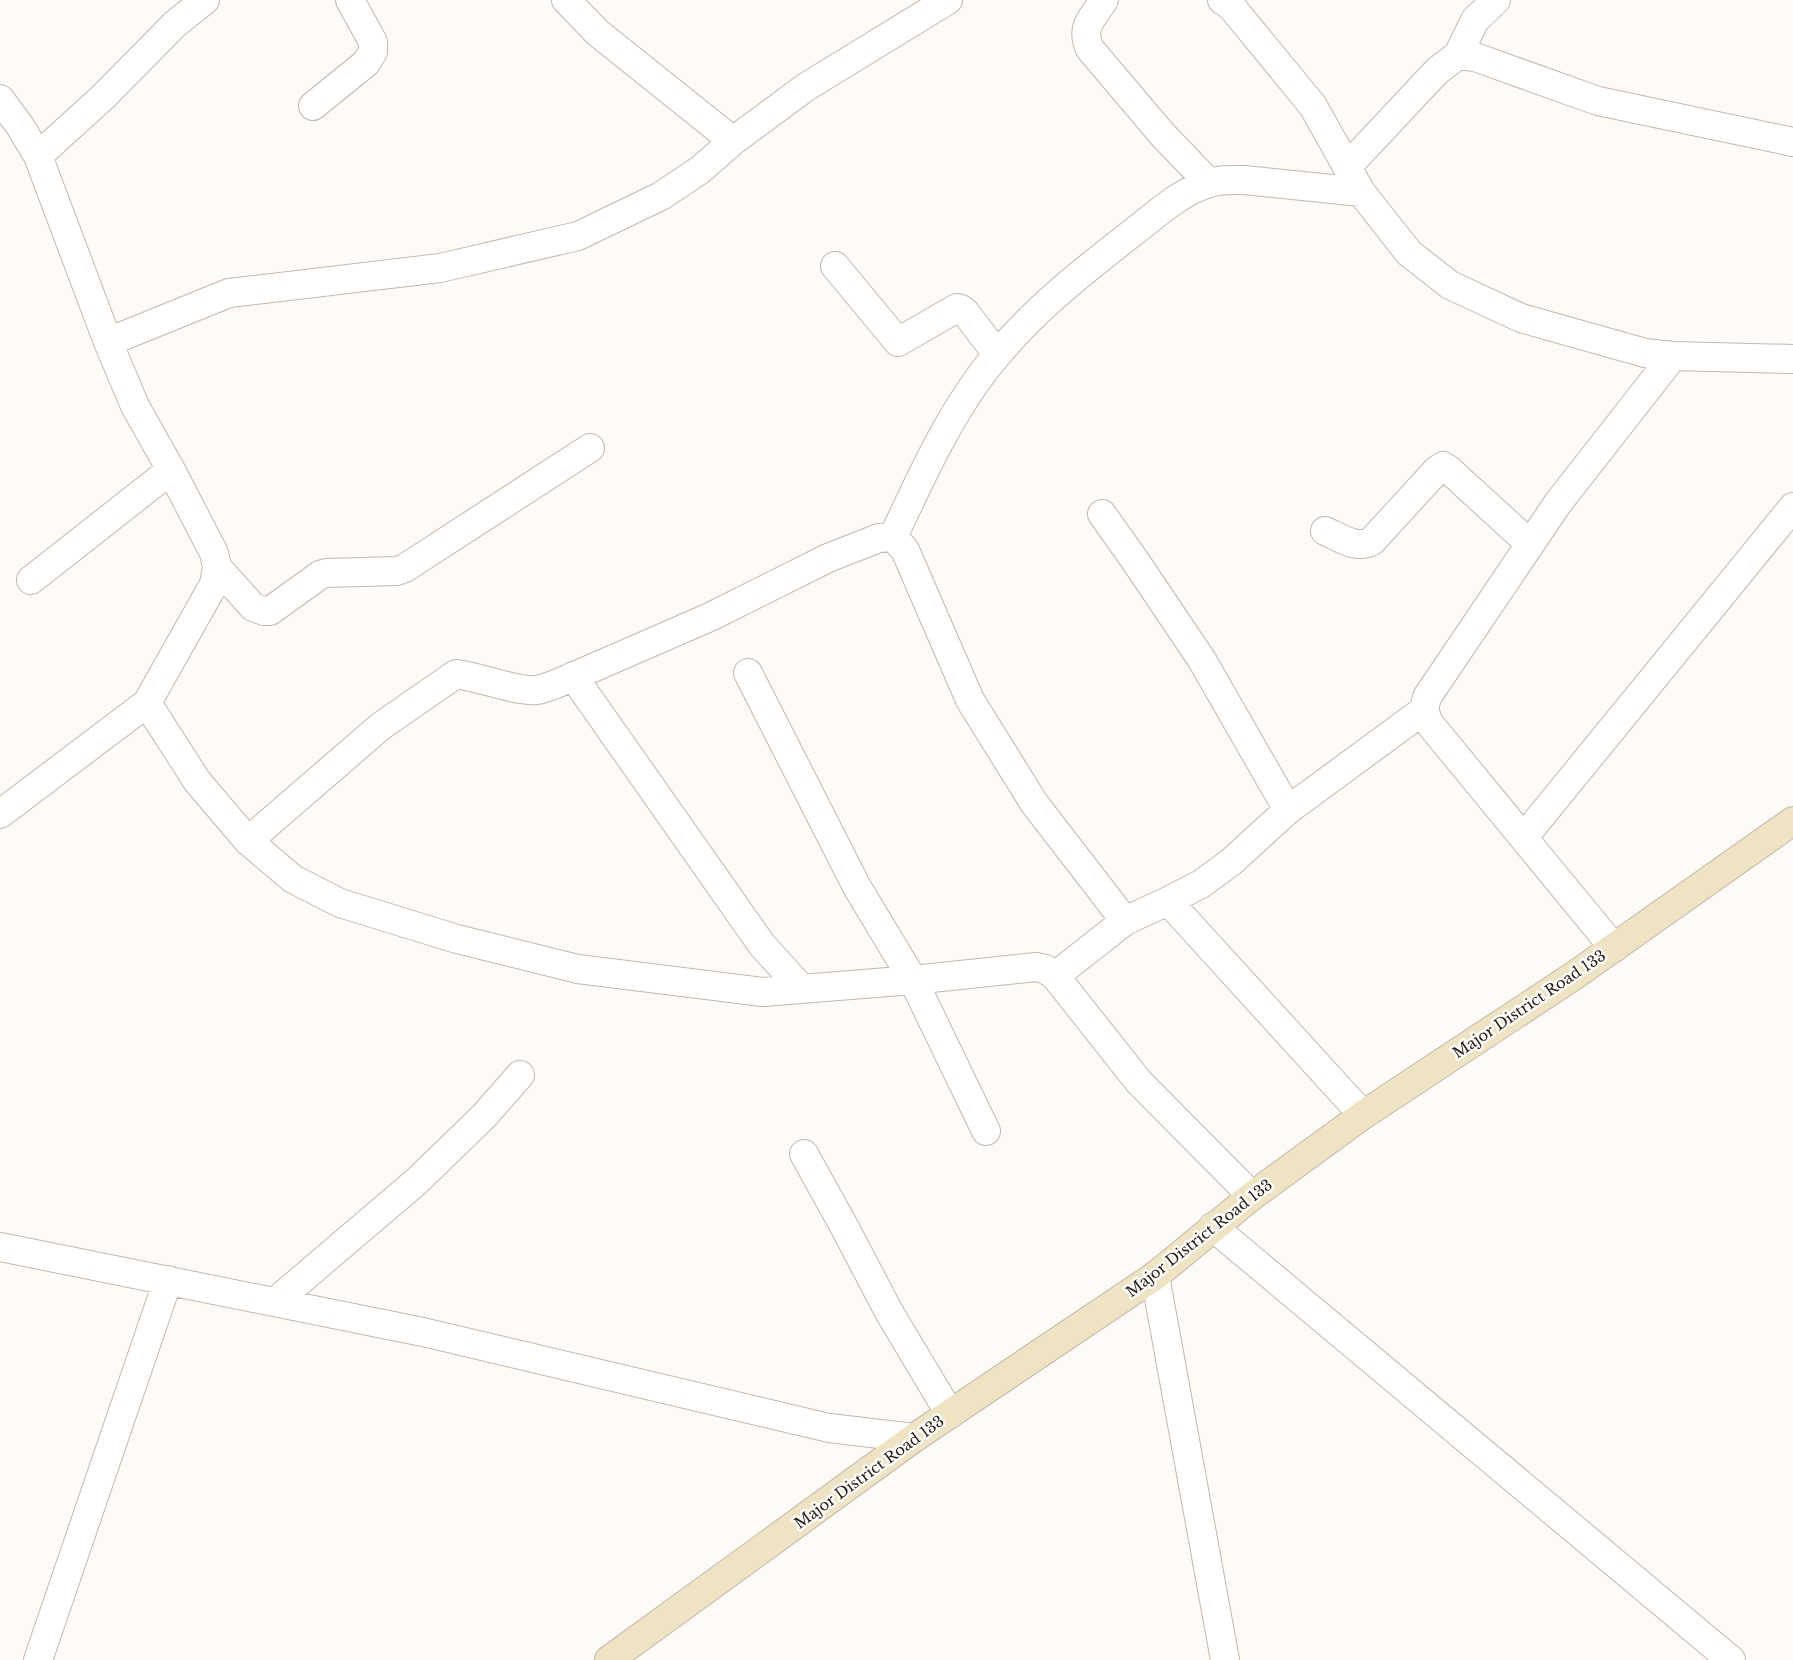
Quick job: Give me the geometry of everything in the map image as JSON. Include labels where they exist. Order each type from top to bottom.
[{"type":"main road","name":"Major District Road 133","points":[[608,1660],[914,1438],[1156,1276],[1252,1196],[1363,1115],[1575,975],[1793,821]]},
{"type":"street","points":[[38,156],[103,97],[175,24],[205,0]]},
{"type":"street","points":[[313,106],[366,63],[373,52],[373,42],[350,0]]},
{"type":"street","points":[[566,0],[598,33],[733,141]]},
{"type":"street","points":[[108,342],[229,293],[440,268],[578,236],[661,196],[700,170],[733,141],[806,87],[948,0]]},
{"type":"street","points":[[1104,0],[1086,28],[1086,38],[1090,49],[1162,134],[1209,183]]},
{"type":"street","points":[[1222,0],[1231,6],[1313,106],[1361,192],[1409,253],[1450,285],[1521,318],[1645,353],[1673,356],[1793,360]]},
{"type":"street","points":[[1347,167],[1437,71],[1458,55],[1475,20],[1496,0]]},
{"type":"street","points":[[1458,55],[1475,57],[1598,101],[1793,142]]},
{"type":"street","points":[[0,99],[20,126],[38,156],[108,342],[135,406],[214,553],[217,567],[214,584],[147,703],[0,814]]},
{"type":"street","points":[[893,537],[956,413],[997,354],[1033,315],[1098,259],[1168,206],[1189,192],[1209,183],[1226,180],[1244,180],[1361,192]]},
{"type":"street","points":[[835,266],[898,342],[957,308],[965,312],[997,354]]},
{"type":"street","points":[[1614,948],[1429,723],[1424,710],[1427,697],[1558,502],[1673,356]]},
{"type":"street","points":[[217,567],[253,607],[264,611],[270,611],[320,575],[326,573],[397,571],[405,568],[590,448]]},
{"type":"street","points":[[1325,531],[1358,545],[1372,541],[1442,466],[1448,469],[1530,544]]},
{"type":"street","points":[[31,580],[171,470]]},
{"type":"street","points":[[1524,837],[1793,507]]},
{"type":"street","points":[[1102,514],[1202,660],[1288,810]]},
{"type":"street","points":[[248,841],[381,726],[456,674],[537,690],[556,684],[710,617],[828,558],[879,538],[893,537]]},
{"type":"street","points":[[893,537],[905,550],[970,700],[1034,803],[1125,921]]},
{"type":"street","points":[[748,673],[857,887],[914,980],[986,1131]]},
{"type":"street","points":[[573,676],[762,945],[802,989]]},
{"type":"street","points":[[147,703],[197,781],[248,841],[293,879],[340,903],[457,939],[578,969],[763,992],[914,980],[1036,967],[1045,969],[1055,976],[1139,1082],[1252,1196]]},
{"type":"street","points":[[1055,976],[1125,921],[1201,884],[1231,862],[1288,810],[1424,710]]},
{"type":"street","points":[[1168,901],[1363,1115]]},
{"type":"street","points":[[275,1302],[417,1181],[484,1116],[520,1075]]},
{"type":"street","points":[[804,1154],[889,1312],[950,1414]]},
{"type":"street","points":[[1213,1227],[1731,1660]]},
{"type":"street","points":[[0,1247],[423,1332],[829,1428],[914,1438]]},
{"type":"street","points":[[1156,1276],[1225,1660]]},
{"type":"street","points":[[38,1660],[168,1280]]}]
